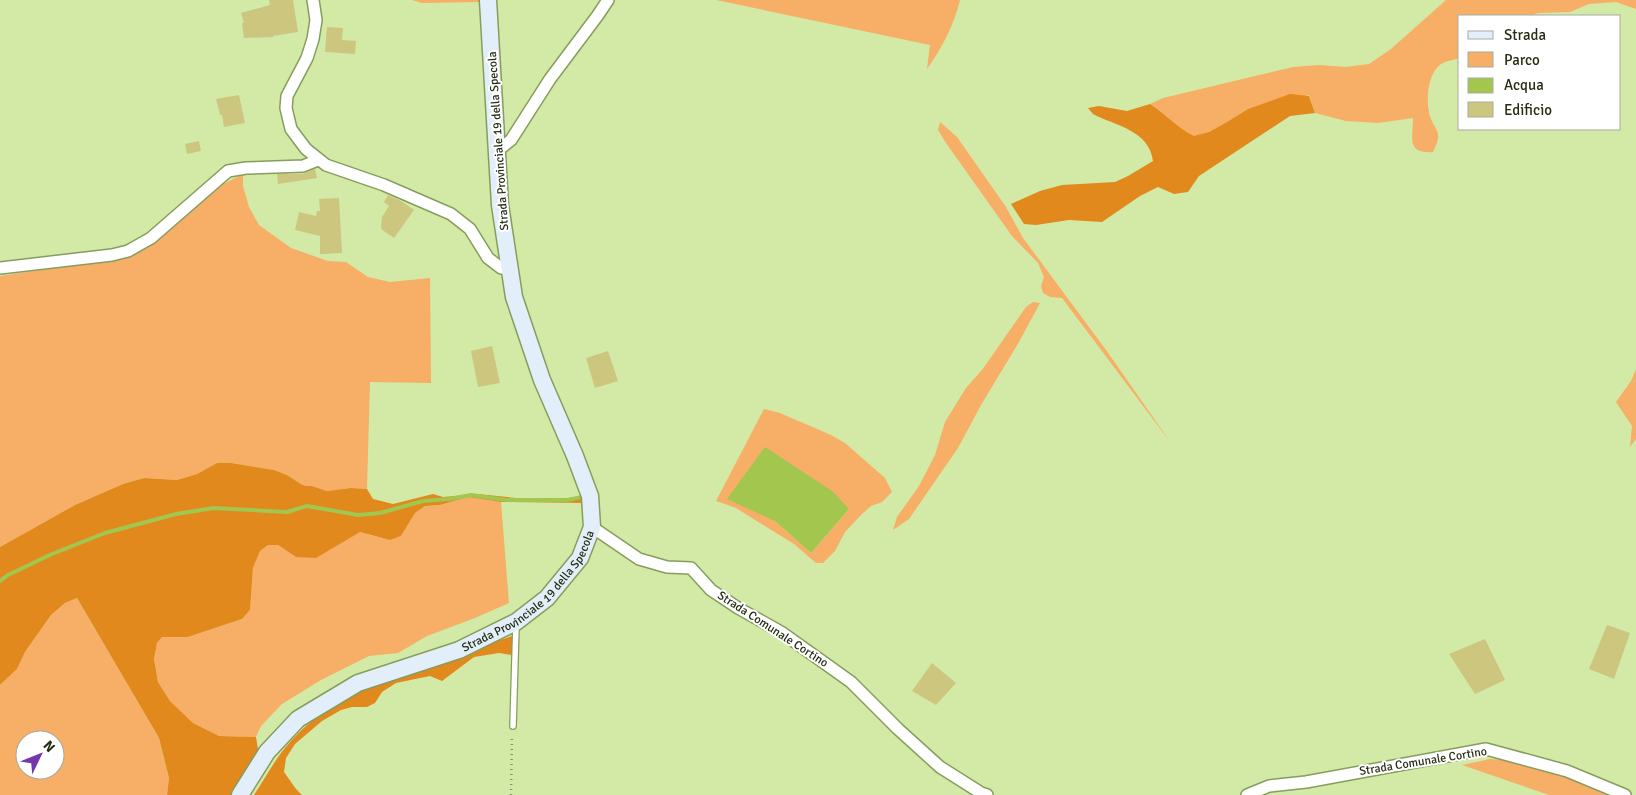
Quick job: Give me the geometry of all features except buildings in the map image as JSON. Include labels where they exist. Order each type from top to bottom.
[{"type":"main road","name":"Strada Provinciale 19 della Specola","points":[[240,795],[267,752],[298,719],[358,683],[459,650],[516,622],[547,598],[580,558],[592,527],[590,496],[542,380],[514,297],[500,205],[488,0]]},
{"type":"street","points":[[313,0],[316,20],[313,39],[307,58],[288,96],[286,108],[291,129],[306,149],[326,165],[384,185],[451,214],[470,228],[488,258],[501,268],[510,268]]},
{"type":"street","points":[[497,151],[511,140],[550,79],[608,0]]},
{"type":"street","points":[[0,268],[112,255],[128,251],[151,238],[228,171],[246,168],[303,166],[318,160]]},
{"type":"street","name":"Strada Comunale Cortino","points":[[592,527],[639,559],[667,568],[691,568],[711,590],[738,608],[781,632],[851,682],[898,729],[940,767],[987,795]]},
{"type":"street","name":"Strada Comunale Cortino","points":[[1246,795],[1269,786],[1306,782],[1486,749],[1567,771],[1625,795]]},
{"type":"lane","points":[[513,726],[516,622]]},
{"type":"path","points":[[511,795],[513,726]]},
{"type":"green space","points":[[412,0],[482,0],[482,2],[422,3]]},
{"type":"green space","points":[[716,0],[960,0],[947,36],[927,69],[930,45]]},
{"type":"green space","points":[[1446,0],[1636,0],[1636,9],[1616,2],[1589,4],[1570,12],[1538,13],[1533,15],[1458,15],[1458,58],[1441,64],[1433,73],[1429,86],[1429,112],[1438,134],[1433,152],[1424,152],[1415,147],[1412,138],[1413,118],[1378,123],[1346,121],[1315,113],[1309,95],[1248,109],[1209,132],[1194,137],[1150,104],[1163,98],[1293,67],[1319,65],[1346,67],[1369,64],[1391,49]]},
{"type":"green space","points":[[940,122],[957,137],[1006,207],[1023,238],[1106,350],[1171,443],[1062,298],[1050,297],[1043,293],[1041,286],[1044,277],[1038,263],[1012,236],[946,143],[938,130]]},
{"type":"green space","points":[[243,174],[243,186],[249,207],[259,225],[291,248],[328,261],[346,262],[368,277],[390,282],[430,278],[431,383],[370,382],[367,489],[351,488],[327,491],[306,486],[274,470],[231,463],[217,463],[197,474],[177,480],[144,478],[123,484],[75,505],[0,547],[0,276],[131,256],[173,228],[186,213],[219,186]]},
{"type":"green space","points":[[1033,302],[1040,303],[958,448],[909,519],[893,530],[897,517],[919,486],[935,455],[945,422],[966,388],[982,370],[1026,307]]},
{"type":"green space","points":[[1636,369],[1636,439],[1630,447],[1632,426],[1616,402],[1631,381]]},
{"type":"green space","points":[[764,409],[780,413],[845,443],[885,478],[892,492],[882,502],[871,506],[861,515],[845,532],[835,551],[823,563],[816,563],[794,544],[736,508],[716,501]],"holes":[[[849,509],[811,553],[775,521]]]},
{"type":"green space","points":[[468,497],[501,502],[509,603],[427,636],[398,653],[369,656],[321,680],[282,704],[261,726],[256,737],[219,736],[193,723],[170,701],[158,682],[154,659],[157,643],[162,637],[188,637],[242,619],[250,610],[253,568],[260,551],[268,545],[278,545],[296,557],[360,532],[390,540],[401,536],[415,513],[425,506],[440,505]]},
{"type":"green space","points":[[77,598],[159,738],[169,778],[167,795],[0,795],[0,685],[17,669],[25,652],[51,615],[65,603]]},
{"type":"green space","points":[[1490,759],[1538,766],[1568,776],[1612,795],[1549,795],[1462,765]]},
{"type":"shaded area","points":[[1290,94],[1309,96],[1315,113],[1290,116],[1199,176],[1188,192],[1174,194],[1158,187],[1140,196],[1102,222],[1069,220],[1036,225],[1024,224],[1011,204],[1040,191],[1062,185],[1115,182],[1153,161],[1145,142],[1138,136],[1130,130],[1093,114],[1088,108],[1099,106],[1127,111],[1150,104],[1194,136],[1209,132],[1248,109]]},
{"type":"shaded area","points":[[217,463],[231,463],[274,470],[306,486],[327,491],[351,488],[367,489],[373,499],[393,504],[433,494],[443,497],[478,494],[516,498],[568,498],[584,496],[584,503],[501,502],[468,497],[440,505],[425,506],[415,513],[401,536],[390,540],[360,532],[316,558],[296,557],[278,545],[268,545],[260,551],[253,568],[250,610],[242,619],[188,637],[162,637],[157,643],[154,659],[158,682],[170,701],[193,723],[219,736],[256,737],[259,755],[234,795],[167,795],[169,778],[159,738],[77,598],[65,603],[51,615],[25,652],[17,669],[0,685],[0,547],[75,505],[123,484],[144,478],[177,480],[197,474]]},
{"type":"shaded area","points":[[512,636],[512,655],[499,653],[474,657],[442,681],[430,676],[396,683],[382,692],[375,703],[367,707],[352,707],[341,710],[322,721],[295,744],[286,758],[284,772],[302,795],[254,795],[286,747],[306,726],[322,713],[358,692],[397,676]]},
{"type":"water","points":[[765,447],[832,491],[849,509],[811,553],[775,521],[727,499]]},
{"type":"waterway","points":[[0,581],[8,575],[52,554],[105,533],[176,514],[214,508],[287,512],[307,506],[358,515],[380,513],[423,501],[471,495],[507,500],[568,500],[582,497]]}]
